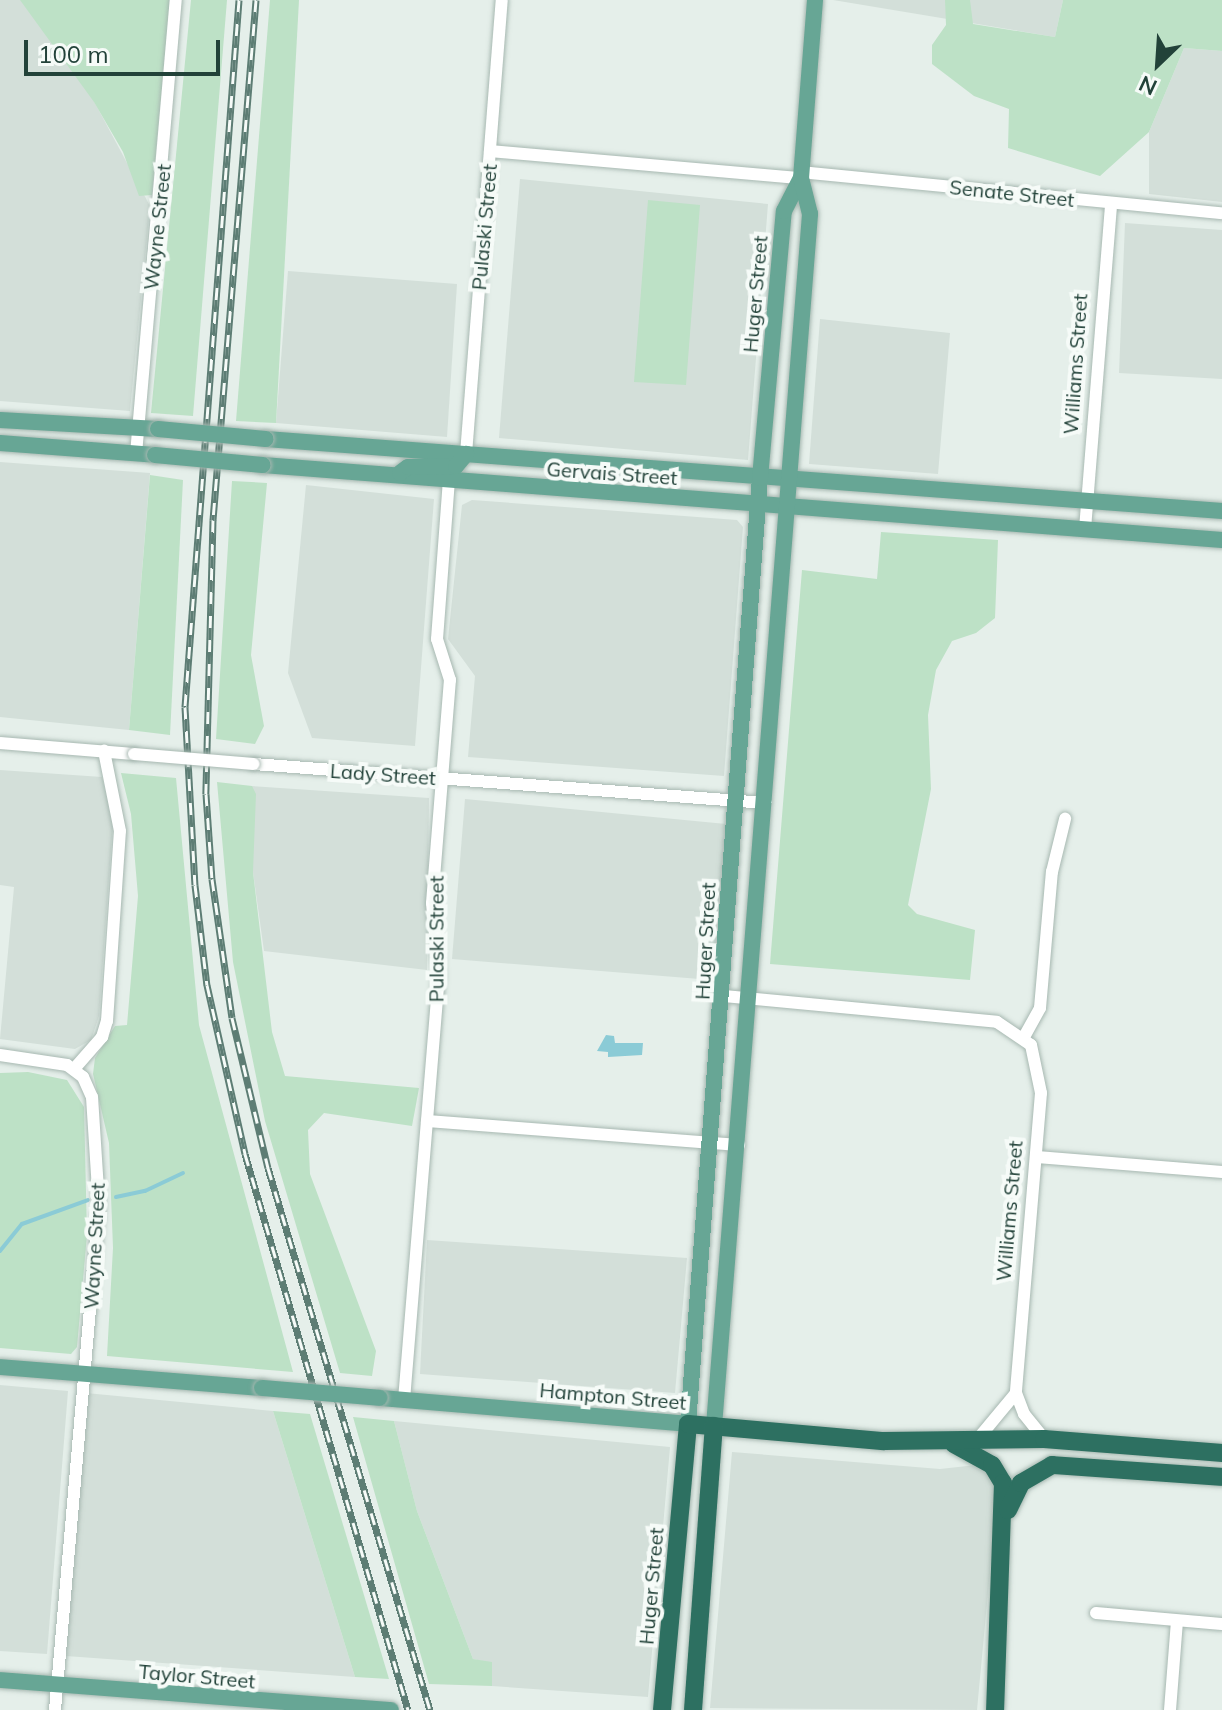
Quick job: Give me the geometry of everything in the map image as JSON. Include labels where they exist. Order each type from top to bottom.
[{"type":"highway","name":"Hampton Street","points":[[688,1424],[953,1444],[1044,1439],[1222,1453]]},
{"type":"highway","name":"Huger Street","points":[[662,1710],[688,1424]]},
{"type":"highway","name":"Huger Street","points":[[693,1710],[714,1426]]},
{"type":"highway","points":[[953,1444],[1000,1472],[1005,1522],[995,1710]]},
{"type":"highway","points":[[1005,1522],[1017,1487],[1052,1465],[1222,1477]]},
{"type":"main road","name":"Huger Street","points":[[714,1426],[751,999],[810,214],[801,175],[815,0]]},
{"type":"main road","name":"Huger Street","points":[[688,1424],[724,996],[735,801],[760,478],[784,211],[801,175]]},
{"type":"main road","name":"Gervais Street","points":[[0,420],[158,429],[760,478],[1222,511]]},
{"type":"main road","name":"Gervais Street","points":[[0,443],[1222,540]]},
{"type":"main road","points":[[398,476],[408,467],[456,466],[466,454]]},
{"type":"main road","name":"Hampton Street","points":[[0,1367],[688,1424]]},
{"type":"main road","name":"Taylor Street","points":[[0,1680],[391,1710]]},
{"type":"street","name":"Wayne Street","points":[[136,454],[176,0]]},
{"type":"street","name":"Pulaski Street","points":[[466,454],[502,0]]},
{"type":"street","name":"Senate Street","points":[[490,151],[1222,213]]},
{"type":"street","name":"Williams Street","points":[[1085,529],[1111,203]]},
{"type":"street","name":"Pulaski Street","points":[[404,1400],[439,976],[432,912],[450,680],[437,639],[449,480]]},
{"type":"street","name":"Lady Street","points":[[0,743],[766,803]]},
{"type":"street","points":[[0,1055],[60,1062],[74,1069],[102,1037],[107,1021],[120,831],[104,751]]},
{"type":"street","points":[[724,996],[997,1022],[1024,1037],[1040,1008],[1052,872],[1065,819]]},
{"type":"street","name":"Williams Street","points":[[1016,1393],[1037,1157],[1040,1070],[1024,1037]]},
{"type":"street","name":"Wayne Street","points":[[55,1710],[81,1374],[88,1352],[99,1206],[92,1097],[74,1069]]},
{"type":"street","points":[[427,1121],[739,1145]]},
{"type":"street","points":[[1037,1157],[1222,1172]]},
{"type":"street","points":[[974,1443],[1016,1393],[1024,1414],[1044,1439]]},
{"type":"street","points":[[1096,1613],[1222,1624]]},
{"type":"street","points":[[1170,1710],[1177,1621]]},
{"type":"shaded area","points":[[0,0],[32,0],[64,45],[150,206],[130,411],[0,401]]},
{"type":"shaded area","points":[[833,0],[1063,0],[1055,37]]},
{"type":"shaded area","points":[[1184,48],[1222,51],[1222,202],[1149,194],[1149,132]]},
{"type":"shaded area","points":[[520,179],[768,204],[748,460],[499,438]]},
{"type":"shaded area","points":[[1125,223],[1222,230],[1222,379],[1119,373]]},
{"type":"shaded area","points":[[288,271],[457,284],[447,437],[276,423]]},
{"type":"shaded area","points":[[820,319],[950,333],[938,474],[809,464]]},
{"type":"shaded area","points":[[0,462],[150,473],[129,730],[0,717]]},
{"type":"shaded area","points":[[306,485],[434,499],[415,746],[312,738],[288,673]]},
{"type":"shaded area","points":[[472,500],[737,520],[743,527],[724,776],[468,757],[475,676],[448,639],[462,505]]},
{"type":"shaded area","points":[[0,770],[102,777],[113,821],[99,1016],[91,1040],[75,1049],[0,1039],[14,887],[0,885]]},
{"type":"shaded area","points":[[252,786],[429,798],[427,970],[264,951],[253,872]]},
{"type":"shaded area","points":[[465,799],[726,824],[712,980],[452,959]]},
{"type":"shaded area","points":[[427,1240],[687,1258],[675,1393],[420,1374]]},
{"type":"shaded area","points":[[0,1385],[68,1391],[47,1654],[0,1651]]},
{"type":"shaded area","points":[[86,1393],[273,1411],[355,1677],[66,1656]]},
{"type":"shaded area","points":[[394,1421],[670,1447],[648,1697],[492,1686],[492,1663],[473,1659],[417,1511]]},
{"type":"shaded area","points":[[732,1452],[940,1469],[976,1465],[990,1472],[998,1486],[977,1710],[710,1708]]},
{"type":"green space","points":[[20,0],[170,0],[152,195],[139,196],[123,152],[94,102]]},
{"type":"green space","points":[[191,0],[227,0],[193,416],[151,413]]},
{"type":"green space","points":[[270,0],[299,0],[276,423],[236,421]]},
{"type":"green space","points":[[945,0],[970,0],[973,24],[1055,37],[1063,0],[1222,0],[1222,51],[1184,48],[1149,132],[1100,176],[1008,148],[1009,109],[974,96],[932,64],[932,45],[946,25]]},
{"type":"green space","points":[[648,200],[700,205],[686,385],[634,382]]},
{"type":"green space","points":[[150,475],[183,480],[170,735],[129,730]]},
{"type":"green space","points":[[232,481],[267,483],[251,655],[264,726],[255,744],[216,739]]},
{"type":"green space","points":[[881,532],[998,540],[995,618],[976,633],[952,641],[936,670],[928,715],[931,789],[908,905],[917,914],[975,930],[970,980],[770,964],[802,570],[877,579]]},
{"type":"green space","points":[[121,773],[176,778],[199,1025],[293,1372],[107,1356],[113,1248],[109,1143],[93,1074],[95,1058],[115,1026],[127,1025],[138,896],[131,814]]},
{"type":"green space","points":[[217,782],[252,786],[256,794],[253,872],[272,1032],[285,1076],[419,1088],[412,1126],[324,1113],[308,1130],[310,1174],[376,1351],[372,1376],[340,1373],[265,1121],[233,962]]},
{"type":"green space","points":[[28,1072],[67,1080],[84,1107],[87,1235],[77,1347],[71,1354],[0,1348],[0,1073]]},
{"type":"green space","points":[[273,1411],[310,1414],[389,1679],[355,1677]]},
{"type":"green space","points":[[353,1417],[394,1421],[417,1511],[473,1659],[492,1662],[492,1686],[429,1684]]},
{"type":"water","points":[[606,1035],[614,1036],[615,1043],[643,1043],[642,1055],[608,1057],[608,1052],[597,1051]]},
{"type":"waterway","points":[[116,1197],[145,1191],[183,1173]]},
{"type":"waterway","points":[[0,1251],[22,1224],[88,1200]]},
{"type":"railway","points":[[239,0],[185,707],[195,885],[207,985],[245,1154],[408,1710]]},
{"type":"railway","points":[[256,0],[213,520],[206,794],[212,879],[232,1018],[268,1168],[430,1710]]}]
